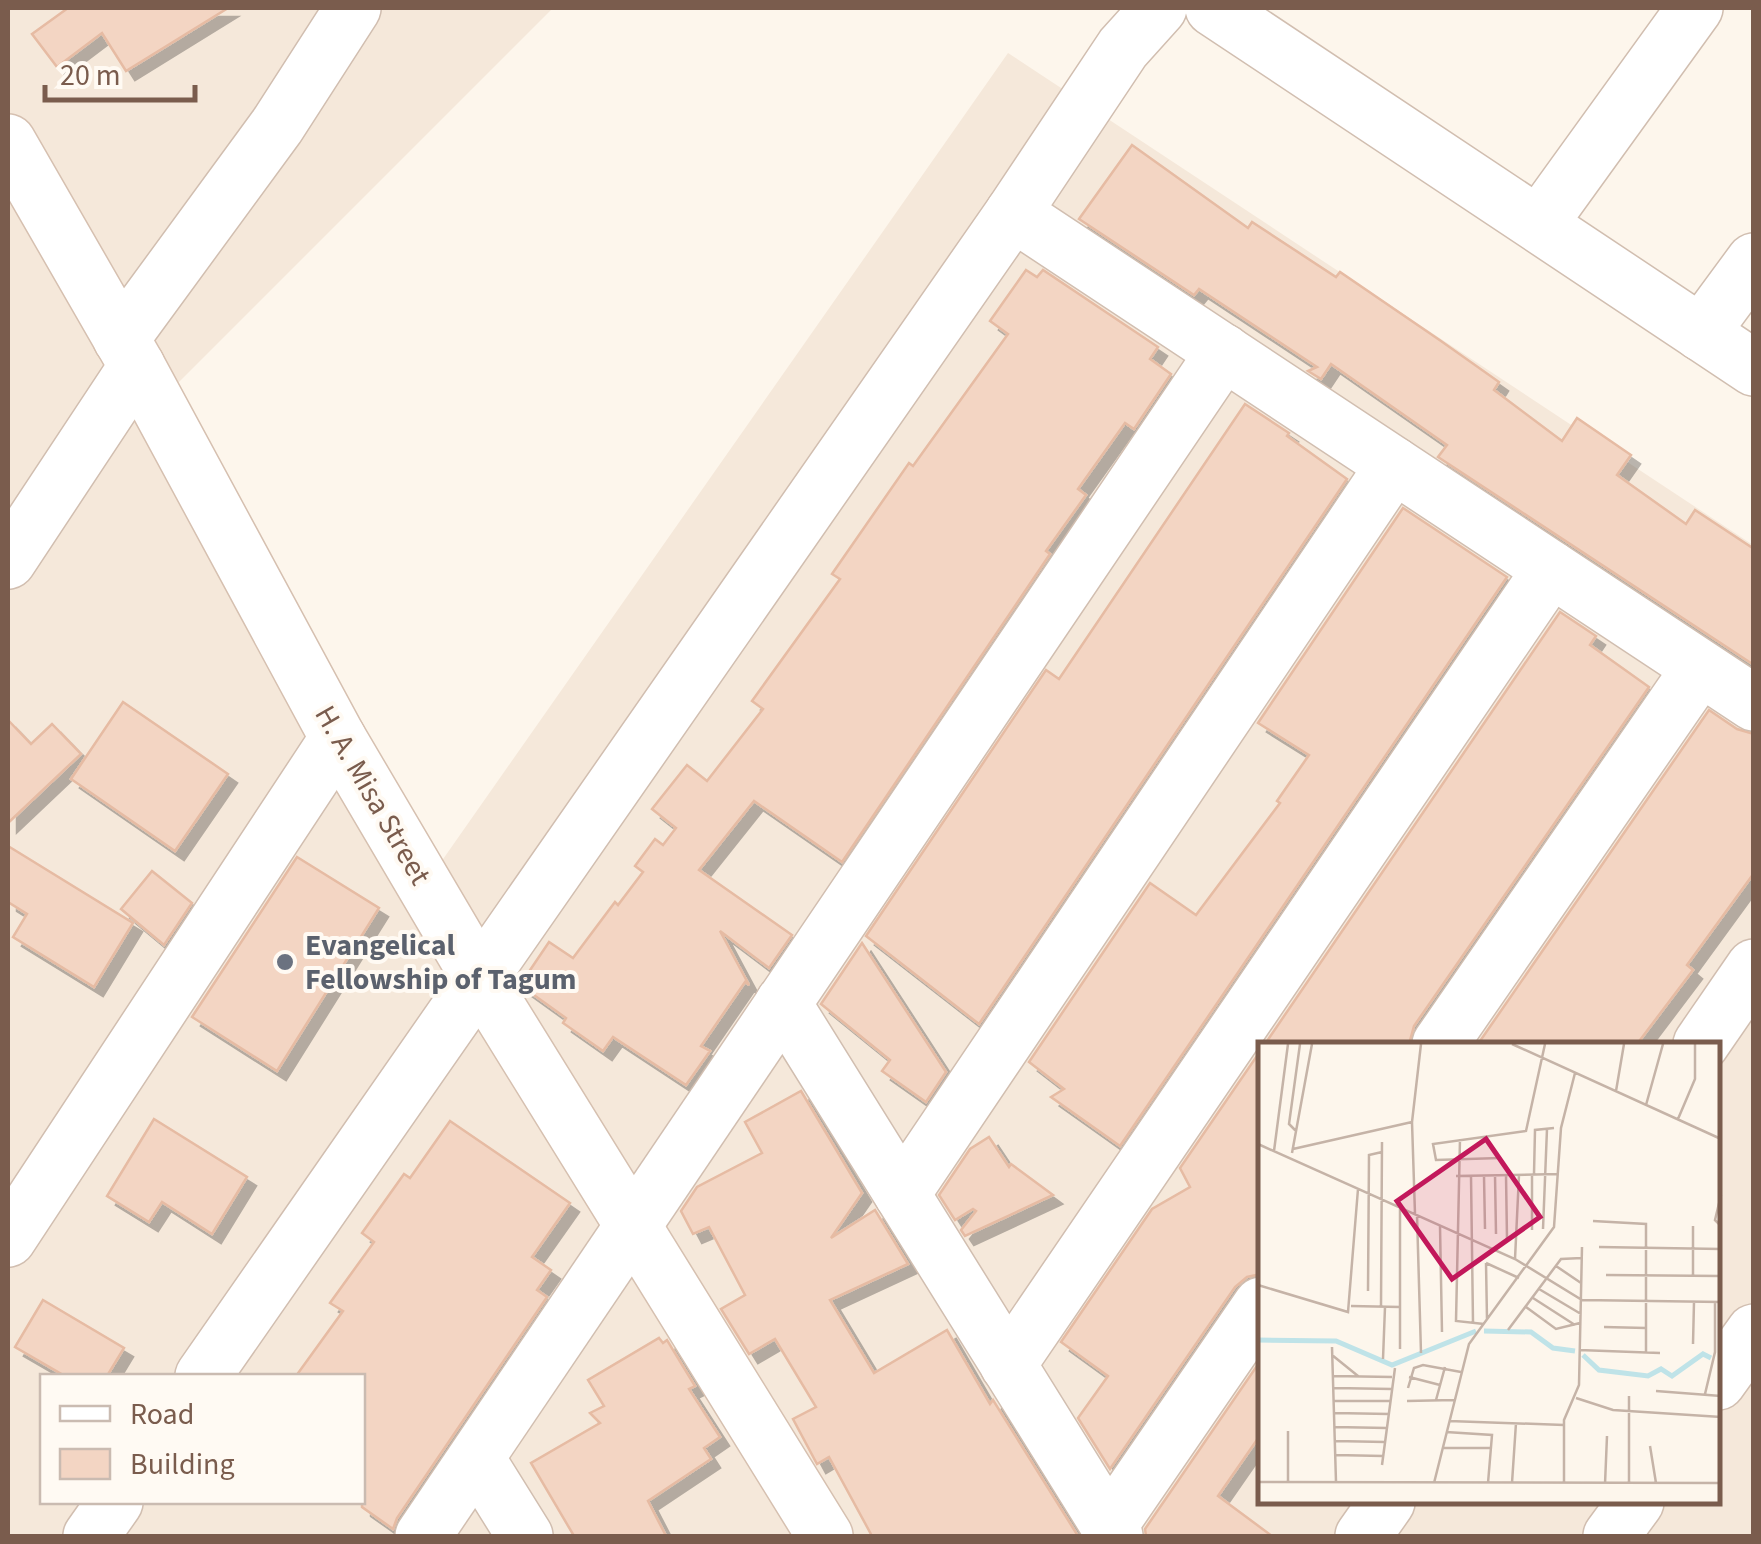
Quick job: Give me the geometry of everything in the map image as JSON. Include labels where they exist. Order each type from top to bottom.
[{"type":"street","points":[[8,560],[129,352],[353,8]]},
{"type":"street","points":[[203,1374],[1014,212],[1123,48],[1158,8]]},
{"type":"street","points":[[1213,8],[1754,368]]},
{"type":"street","points":[[1539,224],[1695,8]]},
{"type":"street","name":"H. A. Misa Street","points":[[8,142],[129,352],[338,738],[480,979],[826,1536]]},
{"type":"street","points":[[1014,212],[1754,703]]},
{"type":"street","points":[[1701,333],[1754,260]]},
{"type":"street","points":[[424,1536],[1224,352]]},
{"type":"street","points":[[902,1194],[1394,464]]},
{"type":"street","points":[[1008,1365],[1551,569]]},
{"type":"street","points":[[1441,1042],[1700,668]]},
{"type":"street","points":[[8,1239],[338,738]]},
{"type":"street","points":[[1702,1042],[1754,967]]},
{"type":"street","points":[[783,1003],[1112,1531],[1258,1309]]},
{"type":"street","points":[[1721,1378],[1754,1332]]},
{"type":"street","points":[[477,1459],[525,1536]]},
{"type":"street","points":[[91,1536],[114,1504]]},
{"type":"street","points":[[1612,1536],[1635,1504]]},
{"type":"shaded area","points":[[8,8],[553,8],[140,421],[420,892],[1008,53],[1753,545],[1753,1536],[8,1536]]},
{"type":"building","points":[[68,8],[228,8],[126,71],[102,33],[57,67],[32,34]]},
{"type":"building","points":[[1132,145],[1248,228],[1252,222],[1336,277],[1340,272],[1441,341],[1499,382],[1494,390],[1562,441],[1577,418],[1631,455],[1617,475],[1686,524],[1695,510],[1754,549],[1754,665],[1438,457],[1447,445],[1331,364],[1321,379],[1308,371],[1317,367],[1199,289],[1194,295],[1079,219]]},
{"type":"building","points":[[1026,270],[1037,277],[1043,270],[1158,347],[1150,359],[1171,374],[1134,429],[1125,423],[1078,489],[1086,495],[1046,551],[1050,554],[842,862],[754,801],[699,870],[792,935],[769,968],[720,931],[749,985],[745,982],[701,1046],[710,1051],[686,1085],[613,1037],[603,1051],[520,985],[549,942],[573,958],[643,872],[635,866],[655,839],[663,845],[676,828],[652,809],[687,765],[707,781],[763,709],[752,701],[840,579],[832,574],[909,463],[913,466],[1008,334],[990,321]]},
{"type":"building","points":[[1245,404],[1347,479],[979,1024],[866,936],[1046,670],[1059,679]]},
{"type":"building","points":[[1403,508],[1507,577],[1120,1146],[1051,1097],[1064,1089],[1029,1062],[1150,883],[1196,915],[1280,803],[1277,801],[1309,755],[1258,723]]},
{"type":"building","points":[[1560,612],[1596,636],[1590,645],[1649,687],[1414,1026],[1410,1042],[1266,1042]]},
{"type":"building","points":[[123,702],[228,774],[175,851],[71,779]]},
{"type":"building","points":[[1709,710],[1737,729],[1754,734],[1754,873],[1687,965],[1693,970],[1639,1042],[1479,1042]]},
{"type":"building","points":[[8,720],[31,744],[52,724],[81,754],[8,823]]},
{"type":"building","points":[[8,846],[133,923],[94,987],[13,937],[27,914],[8,902]]},
{"type":"building","name":"Evangelical Fellowship of Tagum","points":[[297,857],[379,908],[277,1071],[192,1017]]},
{"type":"building","points":[[152,871],[192,903],[164,945],[121,909]]},
{"type":"building","points":[[862,943],[946,1072],[926,1102],[882,1071],[890,1060],[821,1004]]},
{"type":"building","points":[[1258,1054],[1258,1275],[1247,1277],[1235,1287],[1110,1469],[1078,1418],[1108,1376],[1061,1342],[1152,1209],[1190,1187],[1180,1168]]},
{"type":"building","points":[[801,1091],[862,1193],[831,1238],[875,1210],[908,1264],[830,1300],[874,1373],[947,1330],[990,1404],[993,1400],[1078,1536],[872,1536],[829,1457],[817,1464],[793,1419],[816,1407],[775,1339],[749,1354],[721,1309],[745,1295],[709,1227],[693,1234],[681,1211],[697,1187],[762,1153],[745,1122]]},
{"type":"building","points":[[154,1119],[247,1177],[212,1234],[162,1202],[149,1222],[107,1196]]},
{"type":"building","points":[[450,1121],[570,1203],[532,1257],[551,1270],[537,1290],[547,1297],[393,1529],[362,1507],[365,1374],[297,1374],[343,1311],[330,1303],[374,1242],[362,1233],[404,1174],[410,1178]]},
{"type":"building","points":[[989,1137],[1009,1167],[1011,1164],[1053,1195],[965,1236],[961,1230],[976,1211],[973,1209],[955,1220],[939,1195],[970,1149]]},
{"type":"building","points":[[43,1300],[124,1348],[108,1374],[62,1374],[15,1347]]},
{"type":"building","points":[[659,1338],[663,1343],[667,1340],[695,1386],[689,1389],[720,1437],[704,1448],[711,1459],[648,1501],[666,1536],[574,1536],[531,1463],[600,1423],[590,1413],[604,1406],[588,1380]]},
{"type":"building","points":[[1258,1364],[1258,1438],[1218,1496],[1272,1536],[1146,1536],[1145,1529]]},
{"type":"place","name":"Evangelical Fellowship of Tagum","points":[[285,962]]}]
